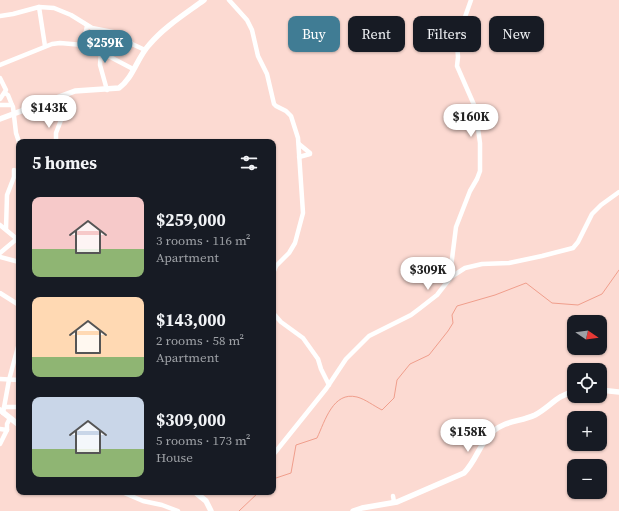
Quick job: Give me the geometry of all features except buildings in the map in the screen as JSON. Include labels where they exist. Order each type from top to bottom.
[{"type":"main road","points":[[0,119],[75,91],[107,90],[121,87],[145,50],[163,29],[204,0]]},
{"type":"main road","points":[[607,391],[619,392]]},
{"type":"main road","points":[[353,511],[394,499],[403,500],[429,486],[464,473],[491,434],[498,428],[507,422],[533,416],[546,409],[563,394],[567,393]]},
{"type":"main road","points":[[2,410],[16,423]]},
{"type":"main road","points":[[199,495],[206,501],[211,511]]},
{"type":"street","points":[[229,0],[247,20],[252,30],[258,56],[267,74],[274,104],[291,116],[299,144],[303,213],[292,249],[279,262],[276,268]]},
{"type":"street","points":[[448,281],[457,242],[456,225],[470,191],[478,179],[480,171],[475,107],[457,66],[457,43],[471,0]]},
{"type":"street","points":[[0,16],[39,7],[50,7],[66,12],[92,28],[125,36],[132,44],[145,50]]},
{"type":"street","points":[[39,7],[45,46]]},
{"type":"street","points":[[83,45],[87,26]]},
{"type":"street","points":[[0,65],[45,46],[57,43],[83,45],[101,52],[134,69]]},
{"type":"street","points":[[101,52],[100,62],[107,90]]},
{"type":"street","points":[[0,78],[6,86],[6,93],[12,105],[18,139]]},
{"type":"street","points":[[0,99],[6,93]]},
{"type":"street","points":[[0,104],[12,105]]},
{"type":"street","points":[[56,139],[61,120]]},
{"type":"street","points":[[299,144],[310,153],[299,157]]},
{"type":"street","points":[[6,229],[7,195],[14,177],[14,170]]},
{"type":"street","points":[[276,451],[329,384],[346,359],[369,336],[415,312],[437,295],[448,281],[461,270],[470,266],[508,263],[573,248],[578,242],[592,214],[601,204],[619,192]]},
{"type":"street","points":[[0,225],[16,236]]},
{"type":"street","points":[[0,253],[16,240]]},
{"type":"street","points":[[0,257],[16,261]]},
{"type":"street","points":[[0,293],[16,303]]},
{"type":"street","points":[[276,316],[281,322],[303,338],[318,359],[321,369],[329,384]]},
{"type":"street","points":[[16,359],[2,410],[16,408]]},
{"type":"street","points":[[0,379],[16,380]]},
{"type":"street","points":[[0,444],[10,418]]},
{"type":"street","points":[[0,429],[6,430]]},
{"type":"street","points":[[129,495],[143,501],[162,505],[178,511]]},
{"type":"waterway","points":[[276,478],[291,473],[296,445],[317,438],[331,409],[342,398],[349,396],[357,397],[382,410],[394,398],[397,380],[410,364],[429,355],[448,331],[453,323],[452,315],[457,306],[495,295],[526,283],[552,303],[578,305],[602,294],[619,270]]},
{"type":"waterway","points":[[239,511],[256,495]]}]
